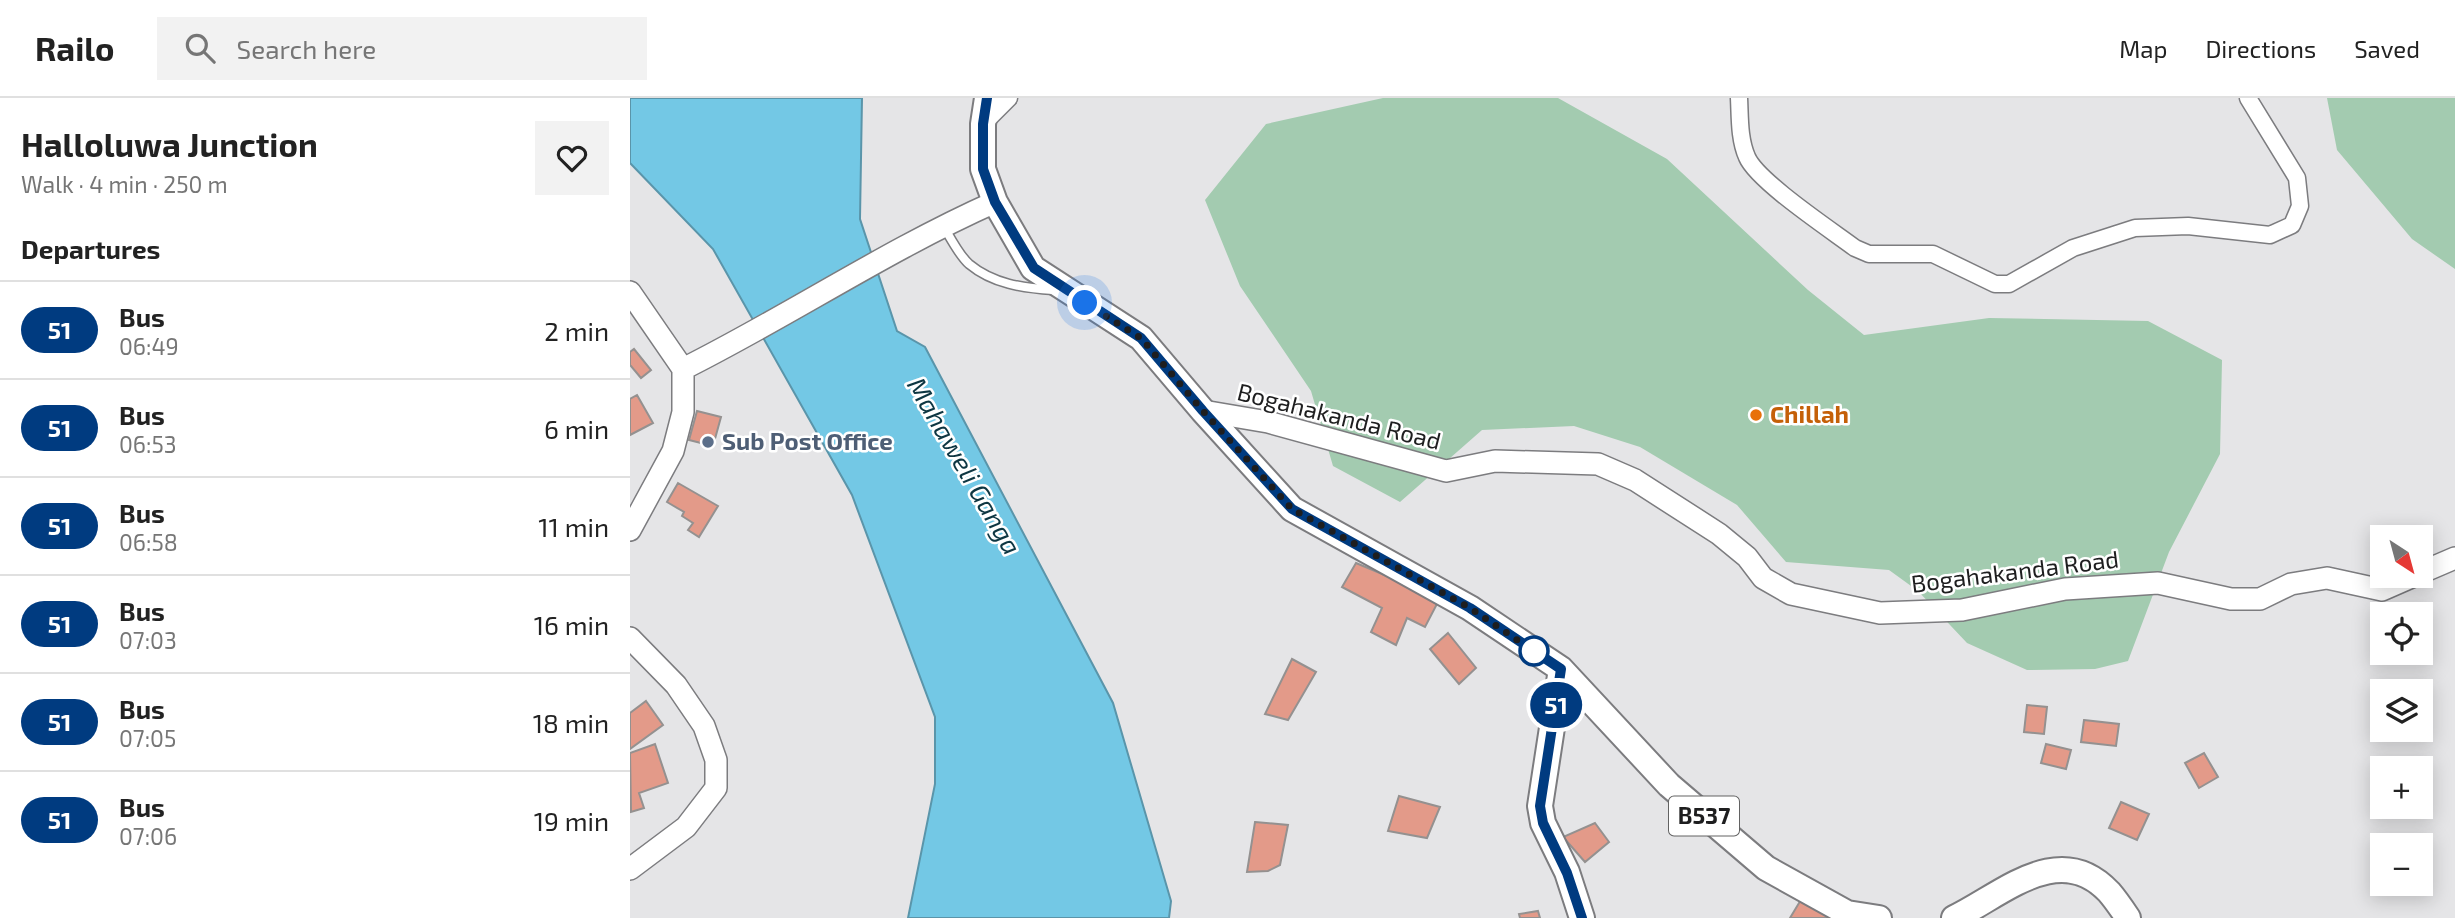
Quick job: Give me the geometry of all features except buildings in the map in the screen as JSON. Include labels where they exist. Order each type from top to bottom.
[{"type":"main road","points":[[987,98],[983,124],[983,169],[995,202],[1034,268],[1141,338],[1292,509],[1470,608],[1561,669],[1540,806],[1543,823],[1567,873],[1582,918]]},
{"type":"main road","name":"B537","points":[[1561,669],[1669,785],[1766,868],[1847,913],[1878,918]]},
{"type":"main road","points":[[1954,918],[2020,879],[2065,869],[2090,877],[2108,891],[2128,918]]},
{"type":"street","points":[[983,124],[1009,98]]},
{"type":"street","points":[[1739,98],[1743,145],[1748,161],[1768,183],[1855,248],[1869,254],[1933,254],[1995,284],[2009,284],[2073,248],[2135,228],[2189,226],[2270,236],[2292,225],[2301,206],[2297,178],[2248,98]]},
{"type":"street","points":[[683,369],[936,229],[995,202]]},
{"type":"street","points":[[630,292],[683,369],[683,412],[673,452],[630,530]]},
{"type":"street","name":"Bogahakanda Road","points":[[1203,411],[1268,422],[1446,471],[1495,461],[1598,464],[1635,480],[1719,534],[1747,557],[1763,578],[1791,594],[1880,613],[1962,610],[2065,589],[2158,583],[2231,599],[2260,599],[2291,584],[2327,578],[2370,587]]},
{"type":"street","points":[[2433,567],[2455,558]]},
{"type":"street","points":[[630,638],[676,685],[704,726],[716,760],[716,788],[686,827],[630,869]]},
{"type":"lane","points":[[936,229],[967,263],[993,279],[1026,288],[1066,291]]},
{"type":"green space","points":[[1383,98],[1558,98],[1667,159],[1808,290],[1864,335],[1989,318],[2148,321],[2222,360],[2220,454],[2169,552],[2128,661],[2095,669],[2027,670],[1967,643],[1918,591],[1889,570],[1786,562],[1737,505],[1640,447],[1574,426],[1482,430],[1400,502],[1333,466],[1311,391],[1240,286],[1205,200],[1266,124]]},
{"type":"green space","points":[[2327,98],[2455,98],[2455,269],[2412,239],[2337,150]]},
{"type":"water","name":"Mahaweli Ganga","points":[[630,98],[862,98],[860,219],[897,331],[925,347],[1113,703],[1171,901],[1169,918],[908,918],[935,784],[935,717],[852,495],[713,249],[630,163]]},
{"type":"bus line","name":"51","points":[[987,98],[983,124],[983,169],[995,202],[1034,268],[1141,338],[1292,509],[1470,608],[1561,669],[1540,806],[1543,823],[1567,873],[1582,918]]},
{"type":"place","name":"Chillah","points":[[1756,415]]},
{"type":"place","name":"Sub Post Office","points":[[708,442]]},
{"type":"route","points":[[1085,303],[1141,338],[1292,509],[1470,608],[1538,654],[1534,651]]}]
